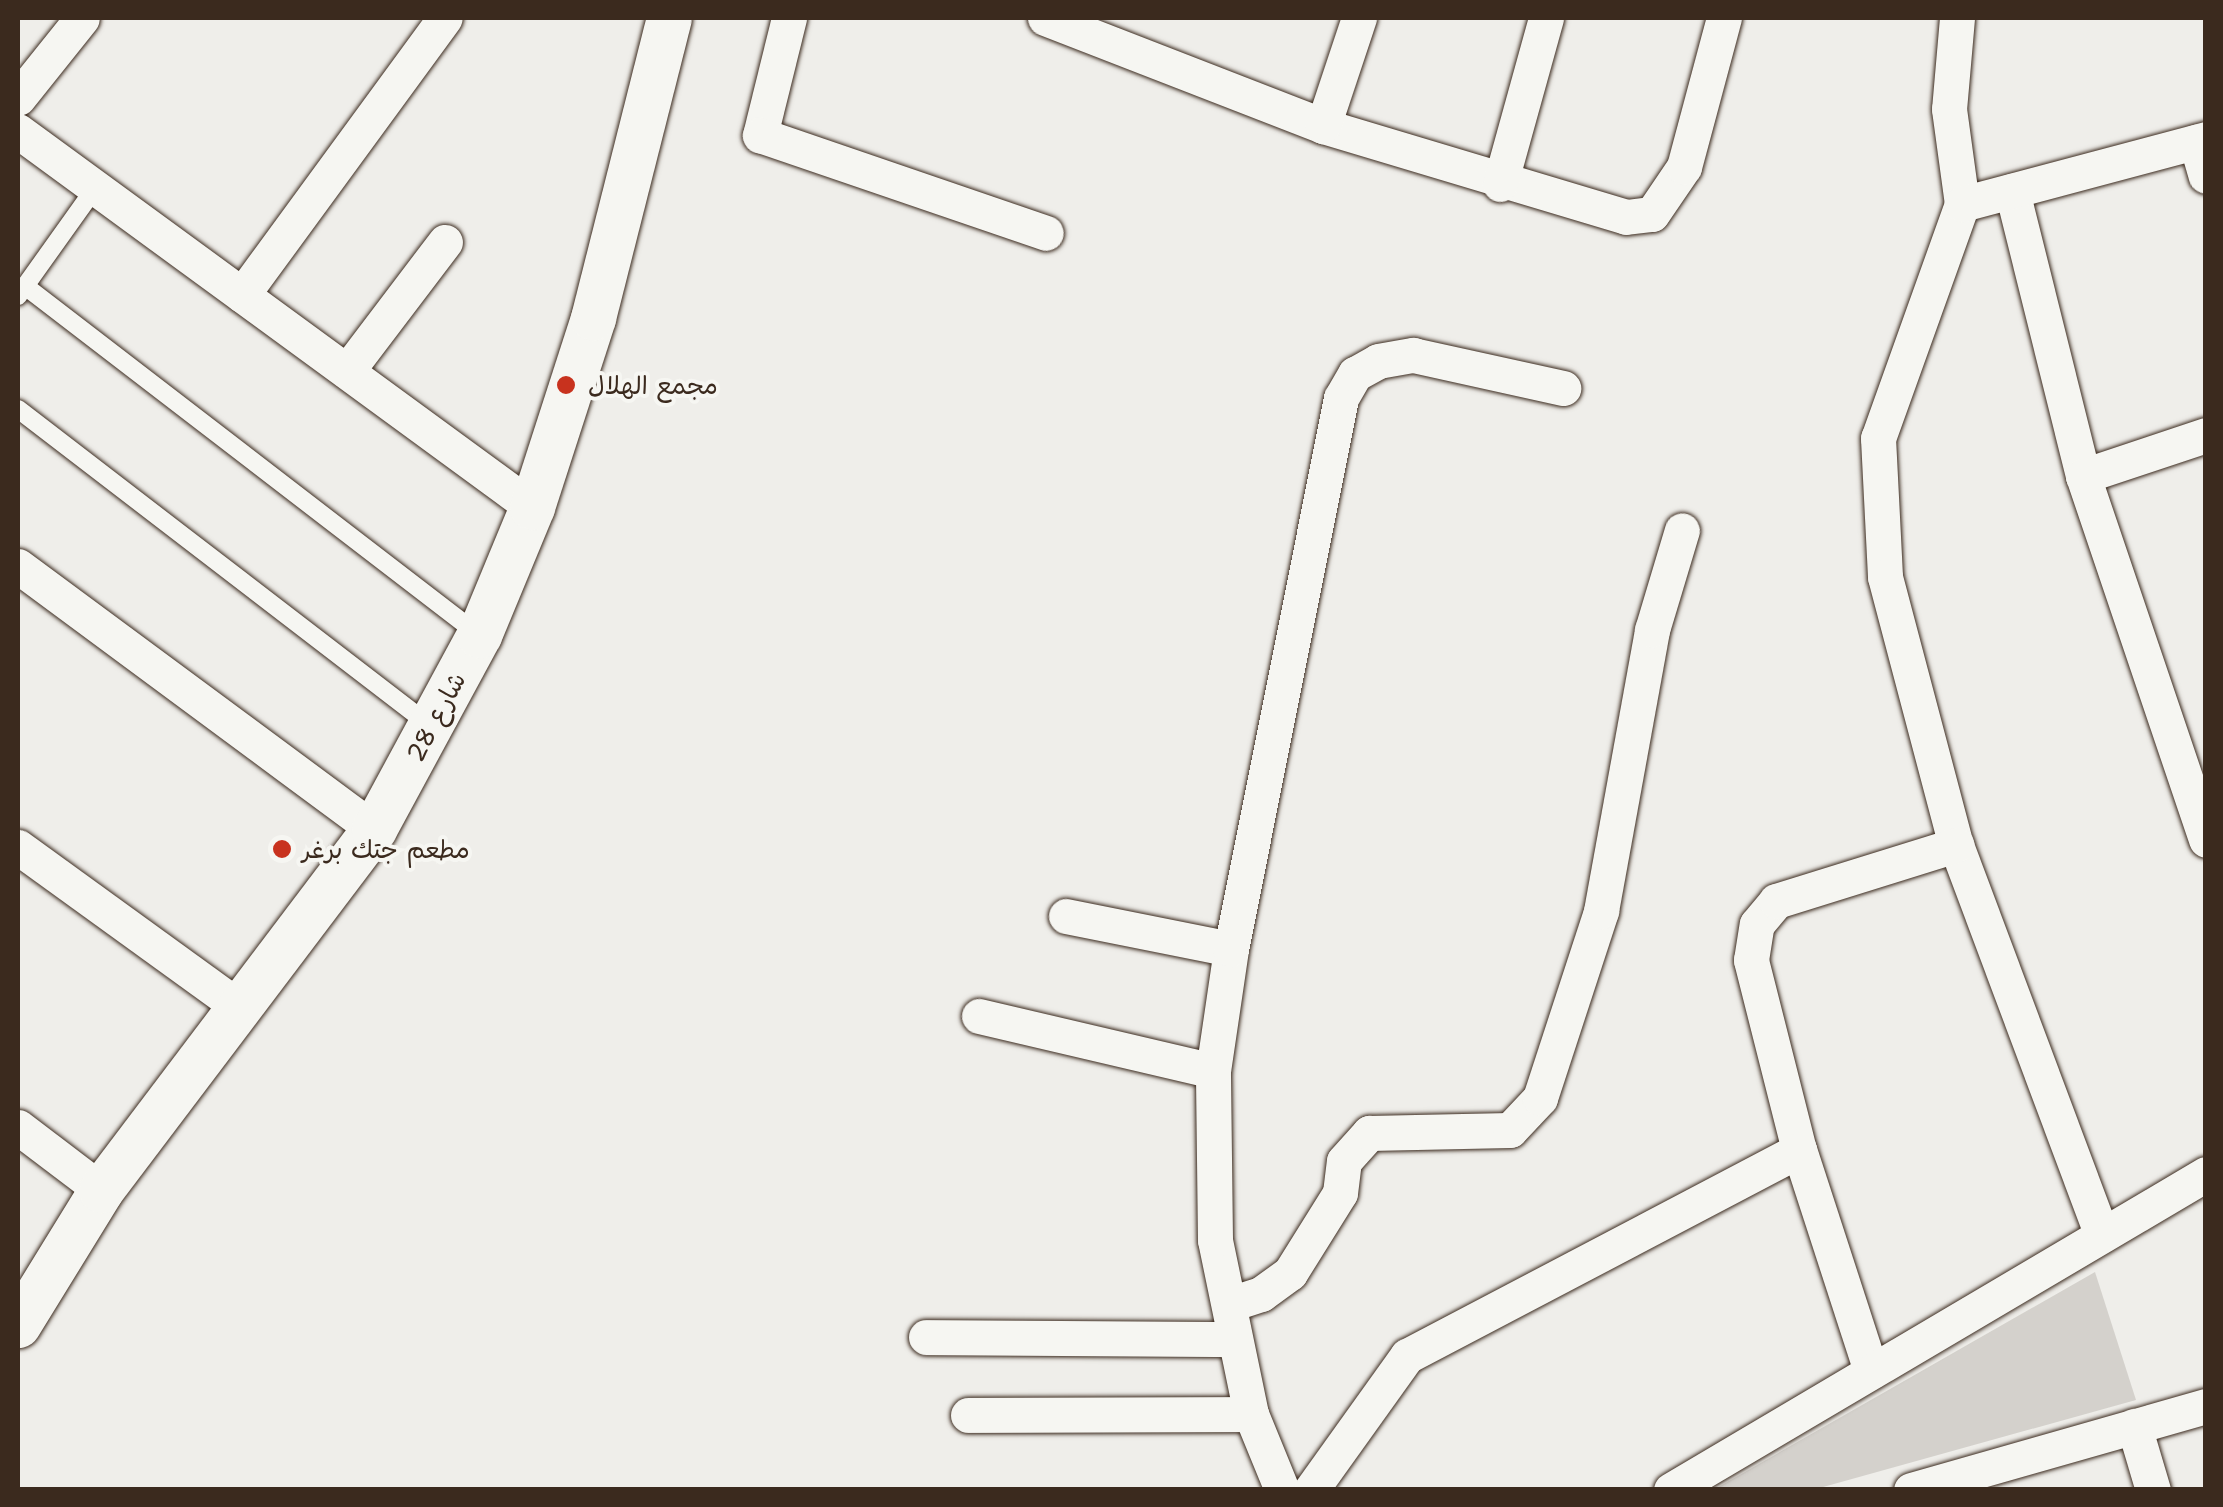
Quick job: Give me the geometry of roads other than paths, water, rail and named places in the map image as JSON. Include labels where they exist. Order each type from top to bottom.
[{"type":"street","points":[[18,98],[82,18]]},
{"type":"street","points":[[242,295],[445,18]]},
{"type":"street","name":"شارع 28","points":[[18,1324],[101,1190],[374,829],[480,635],[532,507],[593,318],[669,18]]},
{"type":"street","points":[[789,18],[760,135],[1046,233]]},
{"type":"street","points":[[1045,18],[1323,126],[1500,184],[1626,217],[1652,214],[1684,166],[1724,18]]},
{"type":"street","points":[[1323,126],[1359,18]]},
{"type":"street","points":[[1500,184],[1546,18]]},
{"type":"street","points":[[1957,18],[1949,108],[1962,204],[1878,438],[1885,577],[1956,845],[2102,1235]]},
{"type":"street","points":[[18,130],[532,507]]},
{"type":"street","points":[[1962,204],[2200,141],[2206,176]]},
{"type":"street","points":[[2012,191],[2083,476],[2206,840]]},
{"type":"street","points":[[347,371],[445,242]]},
{"type":"street","points":[[1282,1490],[1251,1414],[1216,1240],[1212,1071],[1231,949],[1341,398],[1355,374],[1378,361],[1413,356],[1563,388]]},
{"type":"street","points":[[2083,476],[2206,435]]},
{"type":"street","points":[[926,1337],[1232,1321],[1290,1273],[1340,1193],[1344,1161],[1369,1132],[1510,1130],[1540,1098],[1601,911],[1652,630],[1682,530]]},
{"type":"street","points":[[18,566],[374,829]]},
{"type":"street","points":[[1871,1371],[1799,1150],[1751,960],[1756,924],[1776,901],[1956,845]]},
{"type":"street","points":[[18,846],[239,1007]]},
{"type":"street","points":[[1066,916],[1231,949]]},
{"type":"street","points":[[979,1016],[1212,1071]]},
{"type":"street","points":[[18,1127],[101,1190]]},
{"type":"street","points":[[1311,1490],[1407,1356],[1799,1150]]},
{"type":"street","points":[[1670,1490],[2206,1174]]},
{"type":"street","points":[[1911,1490],[2206,1406]]},
{"type":"street","points":[[968,1415],[1251,1414]]},
{"type":"street","points":[[2134,1426],[2153,1490]]},
{"type":"lane","points":[[95,188],[21,291],[480,635]]},
{"type":"lane","points":[[18,408],[432,727]]},
{"type":"place","name":"مجمع الهلال","points":[[566,385]]},
{"type":"place","name":"مطعم جتك برغر","points":[[282,849]]}]
